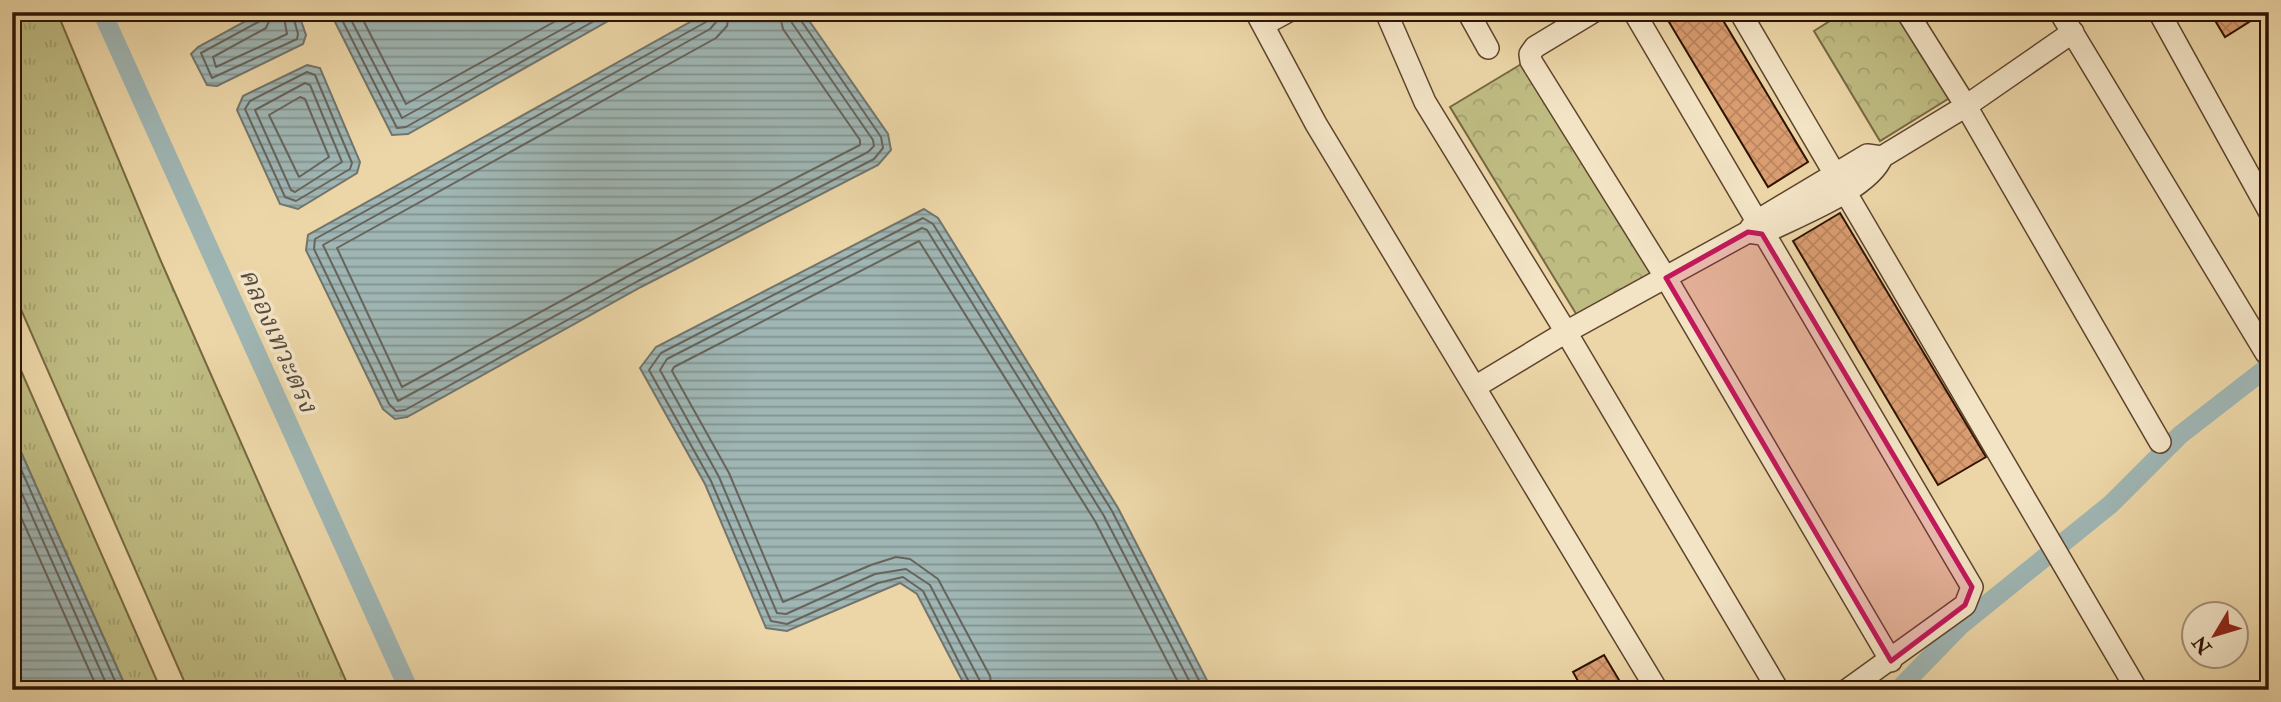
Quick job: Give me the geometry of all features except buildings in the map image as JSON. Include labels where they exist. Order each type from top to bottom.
[{"type":"street","points":[[1287,12],[1260,19],[1316,124],[1657,690]]},
{"type":"street","points":[[1386,12],[1425,102],[1566,332],[1777,690]]},
{"type":"street","points":[[1468,12],[1488,48]]},
{"type":"street","points":[[1593,12],[1535,47],[1530,54],[1531,61],[1666,278],[1891,661]]},
{"type":"street","points":[[1634,12],[1755,229],[1972,587],[1965,605],[1891,661],[1847,690]]},
{"type":"street","points":[[1740,12],[2137,690]]},
{"type":"street","points":[[1907,12],[1966,106],[2160,442]]},
{"type":"street","points":[[2060,12],[2266,353]]},
{"type":"street","points":[[2159,12],[2269,211]]},
{"type":"street","points":[[1475,387],[1566,332],[1840,182],[1877,170],[1882,157],[1966,106],[2073,32]]},
{"type":"highlighted area","points":[[1748,232],[1762,234],[1972,587],[1965,605],[1891,661],[1666,278]]},
{"type":"green space","points":[[12,12],[57,12],[160,259],[350,690],[188,690],[12,289]]},
{"type":"green space","points":[[1844,12],[1907,12],[1956,94],[1880,141],[1814,31]]},
{"type":"green space","points":[[1523,63],[1651,274],[1578,317],[1450,107]]},
{"type":"green space","points":[[12,350],[161,690],[127,690],[12,432]]},
{"type":"water","points":[[262,12],[298,12],[306,35],[303,44],[217,86],[207,85],[191,54],[198,47]]},
{"type":"water","points":[[330,12],[624,12],[408,134],[392,135]]},
{"type":"water","points":[[708,12],[803,12],[888,134],[891,150],[878,165],[641,287],[407,417],[395,419],[383,409],[306,250],[308,235]]},
{"type":"water","points":[[307,65],[320,68],[360,162],[357,173],[298,209],[280,204],[237,110],[243,96]]},
{"type":"water","points":[[924,209],[938,218],[1118,508],[1212,690],[967,690],[917,594],[900,583],[787,631],[766,628],[705,484],[640,368],[656,347]]},
{"type":"water","points":[[12,432],[127,690],[12,690]]},
{"type":"waterway","name":"คลองเทวะตรง","points":[[102,12],[409,690]]},
{"type":"waterway","points":[[1898,690],[1961,625],[2111,504],[2180,435],[2269,366]]}]
